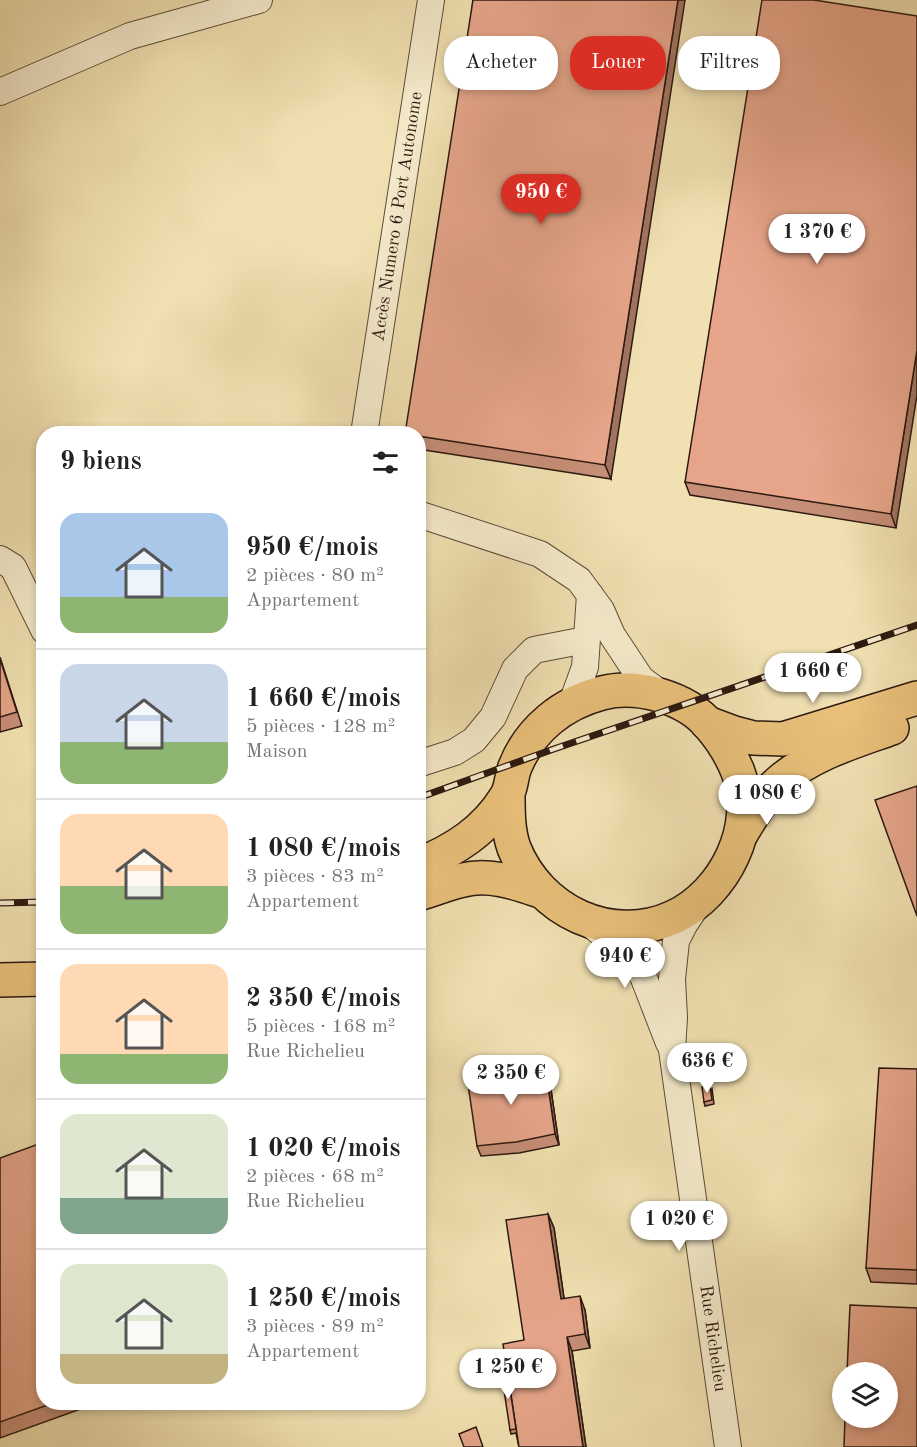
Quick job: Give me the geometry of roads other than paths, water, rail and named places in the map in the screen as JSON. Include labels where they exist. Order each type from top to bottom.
[{"type":"main road","points":[[917,698],[783,739],[753,738],[734,734],[707,723],[683,705],[667,698],[635,691],[603,693],[572,703],[548,719],[529,741],[515,766],[508,794],[508,820],[514,846],[524,870],[540,891],[561,908],[585,920],[615,927],[645,926],[674,917],[699,901],[726,871],[741,834],[758,807],[778,783],[798,767],[828,752],[917,719]]},
{"type":"main road","points":[[707,723],[726,747],[739,774],[744,804],[741,834]]},
{"type":"main road","points":[[426,861],[452,850],[471,838],[492,818],[508,794]]},
{"type":"main road","points":[[426,892],[463,880],[480,878],[494,878],[540,891]]},
{"type":"main road","points":[[0,980],[36,979]]},
{"type":"street","points":[[0,92],[130,36],[259,0]]},
{"type":"street","name":"Accès Numero 6 Port Autonome","points":[[365,426],[431,0]]},
{"type":"street","points":[[426,517],[540,554],[579,580],[602,610],[612,635],[641,679],[667,698]]},
{"type":"street","points":[[0,559],[13,567],[36,614]]},
{"type":"street","points":[[572,703],[585,667],[590,595]]},
{"type":"street","points":[[426,761],[455,752],[474,740],[493,717],[515,669],[534,650],[575,642],[586,644]]},
{"type":"street","name":"Rue Richelieu","points":[[699,901],[676,941],[672,979],[674,1018],[672,1050],[728,1447]]},
{"type":"street","name":"Rue Richelieu","points":[[585,920],[629,956],[643,976],[672,1050]]},
{"type":"railway","points":[[426,795],[917,625]]},
{"type":"railway","points":[[0,903],[36,902]]}]
